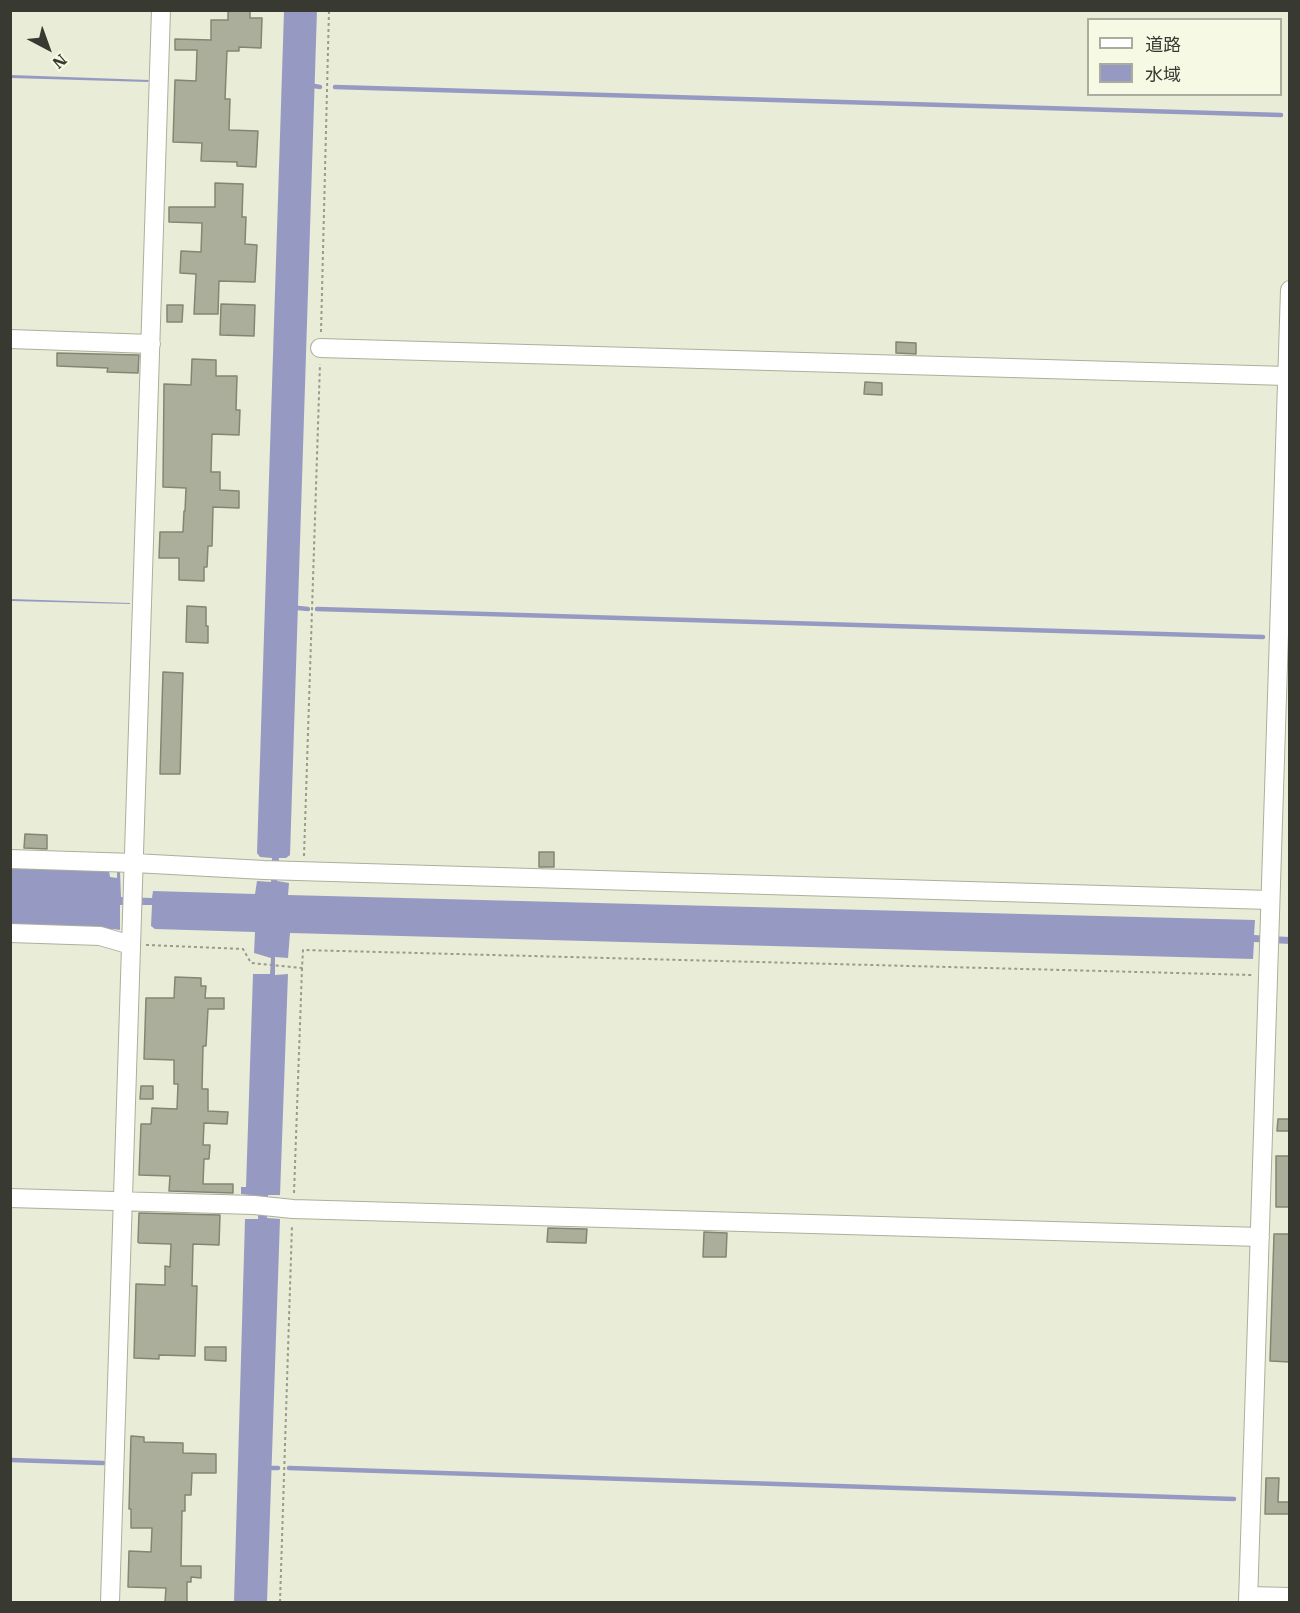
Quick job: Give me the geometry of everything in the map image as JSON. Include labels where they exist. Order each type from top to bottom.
[{"type":"street","points":[[110,1602],[161,10]]},
{"type":"street","points":[[1290,290],[1248,1599],[1290,1597]]},
{"type":"street","points":[[10,339],[151,344]]},
{"type":"street","points":[[320,348],[1287,376]]},
{"type":"street","points":[[10,859],[264,870],[1270,900]]},
{"type":"street","points":[[10,933],[100,936],[131,945]]},
{"type":"street","points":[[10,1198],[263,1206],[293,1209],[1260,1237]]},
{"type":"path","points":[[295,870],[320,348],[329,10]]},
{"type":"path","points":[[131,945],[243,949],[251,963],[302,968]]},
{"type":"path","points":[[280,1602],[303,951],[1268,975]]},
{"type":"water","points":[[317,10],[290,855],[286,858],[279,858],[277,881],[289,883],[288,895],[1255,920],[1254,935],[1289,937],[1290,944],[1254,942],[1253,959],[290,933],[288,958],[275,957],[275,975],[288,974],[280,1195],[268,1195],[267,1218],[280,1219],[267,1602],[234,1602],[245,1219],[258,1219],[259,1196],[241,1194],[241,1187],[246,1187],[253,974],[270,974],[271,958],[254,953],[255,932],[155,929],[151,926],[152,905],[120,905],[120,930],[113,929],[111,933],[11,928],[11,868],[109,870],[110,877],[117,878],[117,872],[120,872],[121,897],[152,898],[153,891],[255,894],[257,881],[271,882],[272,858],[260,857],[257,853],[284,11]]},
{"type":"water","points":[[11,75],[149,80],[148,82],[11,78]]},
{"type":"water","points":[[11,599],[130,603],[130,604],[11,601]]},
{"type":"building","points":[[228,10],[250,10],[250,18],[262,18],[261,48],[239,47],[239,51],[227,51],[225,99],[230,99],[229,130],[258,131],[256,167],[237,166],[237,162],[201,161],[202,143],[173,142],[175,80],[196,81],[197,50],[175,50],[175,39],[211,40],[211,20],[228,20]]},
{"type":"building","points":[[215,183],[243,184],[242,217],[246,217],[245,244],[257,245],[255,282],[219,281],[218,314],[194,314],[196,274],[180,273],[181,251],[201,252],[202,223],[169,222],[169,207],[215,207]]},
{"type":"building","points":[[221,304],[255,305],[254,336],[220,335]]},
{"type":"building","points":[[167,305],[183,305],[182,322],[167,322]]},
{"type":"building","points":[[896,342],[916,343],[916,354],[896,353]]},
{"type":"building","points":[[57,353],[139,355],[138,373],[107,372],[108,368],[57,366]]},
{"type":"building","points":[[192,359],[216,360],[216,376],[237,376],[236,410],[240,410],[239,435],[212,434],[211,472],[220,472],[220,490],[239,491],[239,508],[213,507],[212,546],[208,546],[204,581],[179,580],[179,558],[159,558],[160,532],[183,532],[186,488],[163,487],[164,384],[191,385]]},
{"type":"building","points":[[865,382],[882,383],[882,395],[864,394]]},
{"type":"building","points":[[187,606],[206,607],[208,643],[186,642]]},
{"type":"building","points":[[163,672],[183,673],[180,774],[160,774]]},
{"type":"building","points":[[25,834],[47,835],[47,849],[24,848]]},
{"type":"building","points":[[539,852],[554,852],[554,867],[539,867]]},
{"type":"building","points":[[175,977],[201,978],[201,986],[206,986],[205,998],[224,998],[224,1009],[208,1009],[206,1046],[203,1046],[202,1089],[208,1089],[208,1111],[228,1112],[227,1124],[204,1123],[203,1145],[210,1145],[209,1159],[204,1159],[203,1184],[233,1184],[233,1193],[169,1191],[170,1176],[139,1175],[141,1124],[151,1124],[152,1108],[177,1109],[178,1084],[174,1084],[174,1060],[144,1059],[146,998],[174,998]]},
{"type":"building","points":[[141,1086],[153,1086],[153,1099],[140,1099]]},
{"type":"building","points":[[1278,1119],[1290,1119],[1290,1131],[1277,1131]]},
{"type":"building","points":[[1276,1156],[1290,1156],[1290,1207],[1276,1207]]},
{"type":"building","points":[[139,1213],[220,1215],[219,1245],[193,1244],[192,1286],[197,1286],[195,1356],[159,1355],[159,1359],[134,1358],[136,1284],[165,1285],[165,1266],[170,1267],[171,1244],[139,1243]]},
{"type":"building","points":[[548,1228],[587,1229],[586,1243],[547,1242]]},
{"type":"building","points":[[704,1232],[727,1233],[726,1257],[703,1257]]},
{"type":"building","points":[[1274,1234],[1290,1234],[1290,1362],[1270,1361]]},
{"type":"building","points":[[205,1347],[226,1347],[226,1361],[205,1360]]},
{"type":"building","points":[[131,1436],[144,1437],[144,1442],[183,1443],[183,1453],[216,1454],[216,1473],[192,1473],[191,1495],[185,1495],[185,1511],[182,1511],[181,1566],[201,1566],[201,1578],[191,1577],[191,1582],[187,1582],[187,1602],[165,1602],[166,1588],[128,1587],[129,1551],[151,1552],[152,1528],[131,1528],[131,1509],[129,1509]]},
{"type":"building","points":[[1266,1478],[1279,1478],[1278,1502],[1290,1502],[1290,1514],[1265,1514]]},
{"type":"waterway","points":[[314,86],[320,87]]},
{"type":"waterway","points":[[335,87],[1281,115]]},
{"type":"waterway","points":[[298,608],[308,609]]},
{"type":"waterway","points":[[317,609],[1263,637]]},
{"type":"waterway","points":[[10,1460],[103,1463]]},
{"type":"waterway","points":[[272,1468],[278,1468]]},
{"type":"waterway","points":[[289,1468],[1234,1499]]}]
